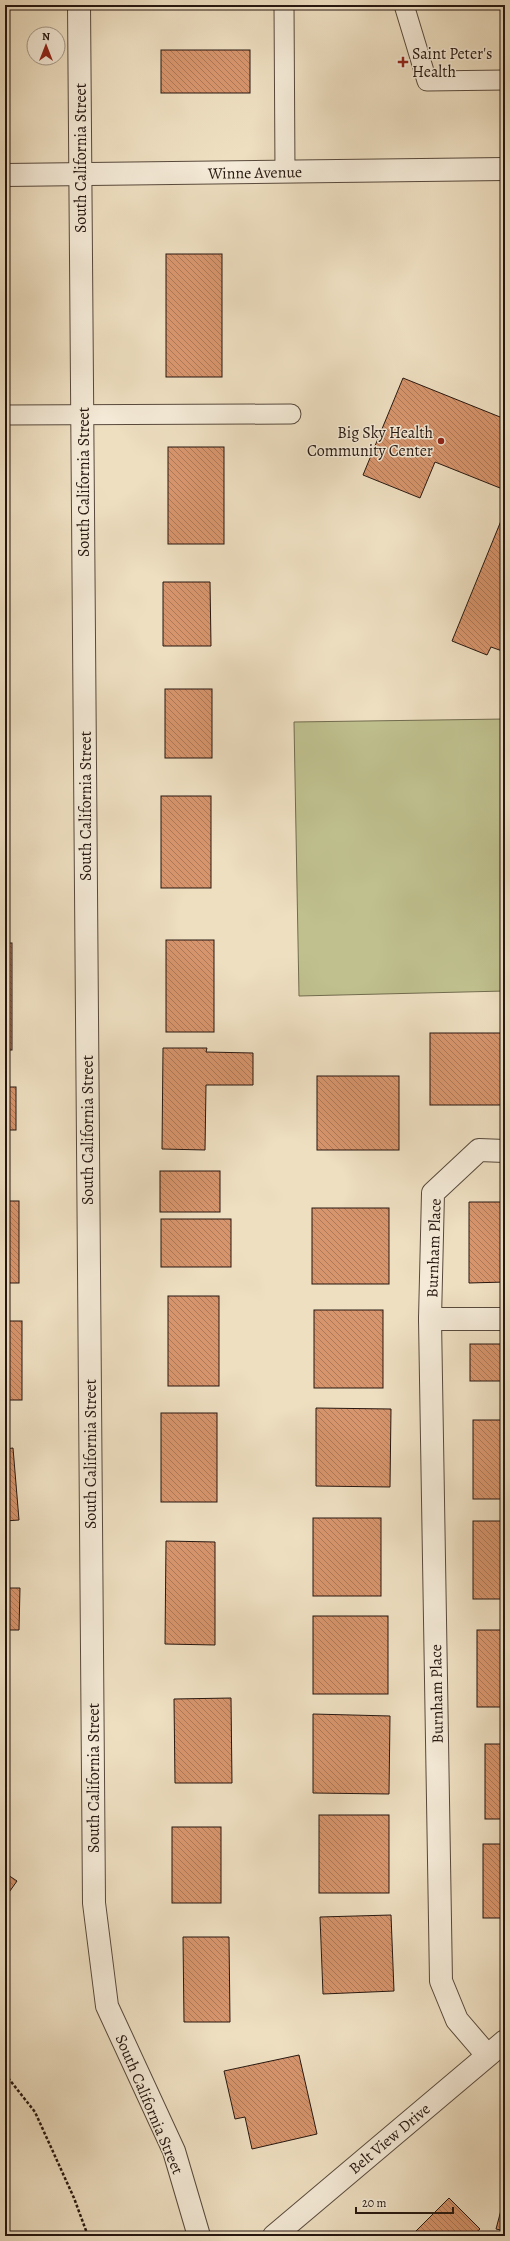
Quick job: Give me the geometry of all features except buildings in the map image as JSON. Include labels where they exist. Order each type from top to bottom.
[{"type":"street","name":"South California Street","points":[[79,5],[94,1903],[107,2006],[174,2151],[199,2236]]},
{"type":"street","name":"Winne Avenue","points":[[5,175],[505,169]]},
{"type":"street","name":"Burnham Place","points":[[487,2055],[457,2020],[441,1981],[430,1319],[433,1193],[479,1150],[505,1151]]},
{"type":"street","name":"Burnham Place","points":[[430,1319],[505,1319]]},
{"type":"street","name":"Belt View Drive","points":[[274,2236],[505,2041]]},
{"type":"lane","points":[[284,5],[284,172]]},
{"type":"lane","points":[[404,5],[427,81],[505,80]]},
{"type":"lane","points":[[5,415],[291,414]]},
{"type":"path","points":[[5,2074],[35,2112],[74,2198],[88,2236]]},
{"type":"green space","points":[[505,719],[505,991],[299,996],[294,722]]},
{"type":"place","name":"Saint Peter's Health","points":[[403,62]]},
{"type":"place","name":"Big Sky Health Community Center","points":[[441,441]]}]
